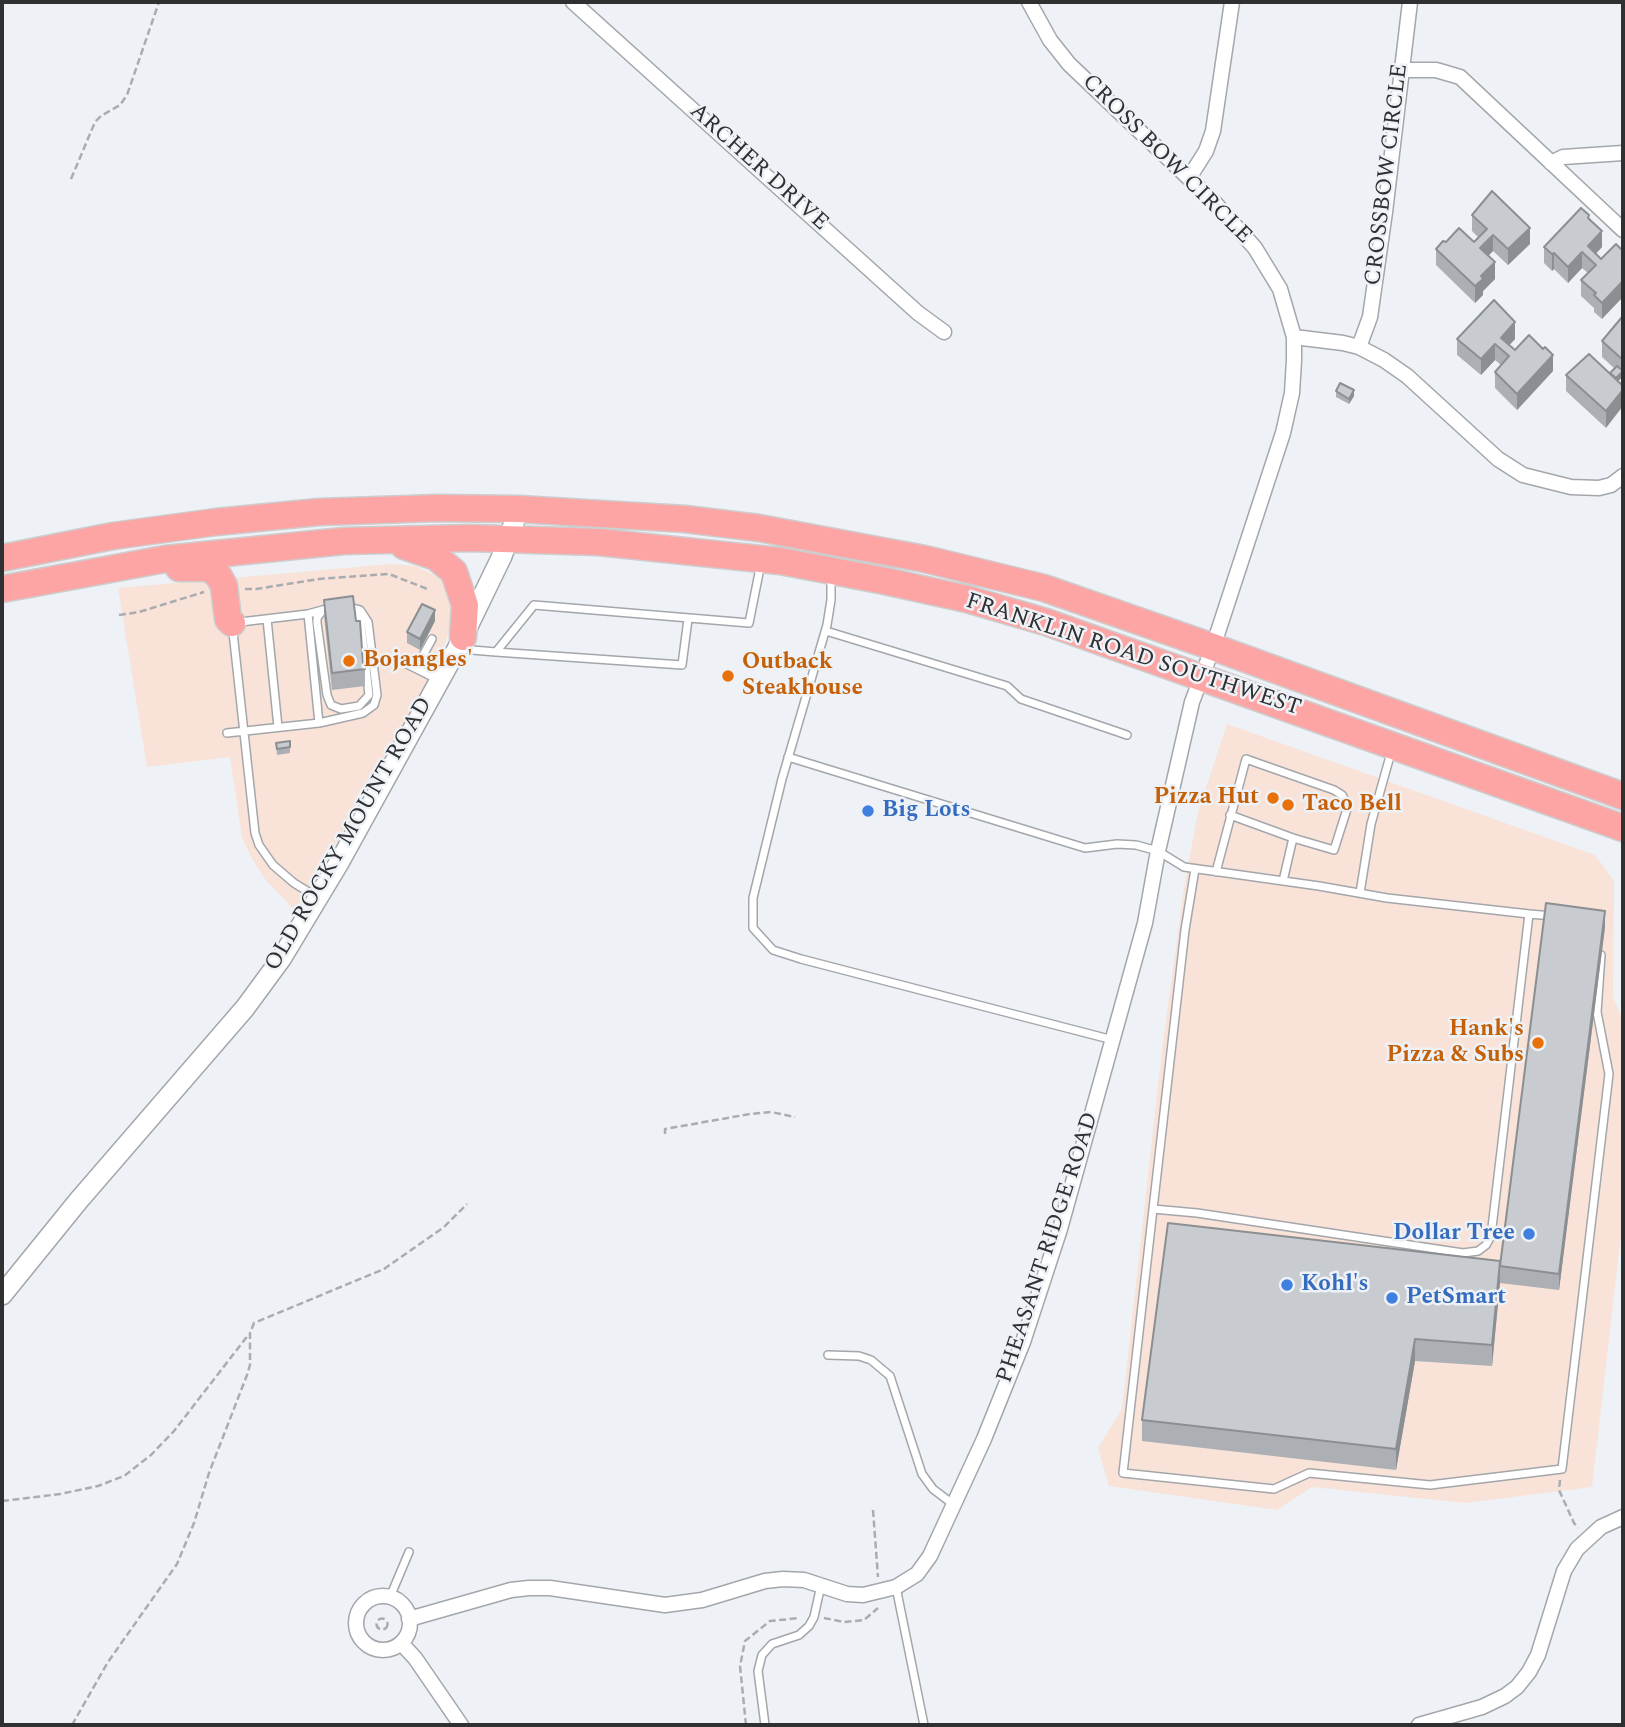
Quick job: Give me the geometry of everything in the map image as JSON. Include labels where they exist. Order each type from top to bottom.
[{"type":"highway","name":"FRANKLIN ROAD SOUTHWEST","points":[[2,558],[113,536],[216,522],[293,514],[438,508],[519,509],[685,519],[759,528],[925,559],[1044,588],[1623,796]]},
{"type":"highway","name":"FRANKLIN ROAD SOUTHWEST","points":[[2,589],[232,551],[344,541],[509,539],[598,542],[762,559],[831,570],[967,600],[1046,622],[1393,745],[1612,827]]},
{"type":"highway","points":[[386,540],[428,554],[451,568],[461,589],[465,606],[460,643]]},
{"type":"highway","points":[[111,569],[209,568],[222,582],[230,626]]},
{"type":"street","name":"ARCHER DRIVE","points":[[573,2],[918,313],[944,332]]},
{"type":"street","name":"CROSS BOW CIRCLE","points":[[1029,2],[1051,40],[1069,64],[1222,211],[1263,259],[1280,289],[1294,337],[1292,393],[1283,433],[1213,647]]},
{"type":"street","points":[[1188,178],[1206,151],[1213,131],[1232,2]]},
{"type":"street","name":"CROSSBOW CIRCLE","points":[[1359,347],[1370,317],[1410,2]]},
{"type":"street","points":[[1401,70],[1436,70],[1460,77],[1623,230]]},
{"type":"street","points":[[1551,163],[1563,157],[1623,153]]},
{"type":"street","points":[[1294,337],[1359,347],[1407,376],[1498,459],[1523,475],[1571,487],[1599,488],[1611,485],[1623,476]]},
{"type":"street","name":"OLD ROCKY MOUNT ROAD","points":[[2,1295],[79,1200],[245,1008],[281,960],[319,898],[460,643],[509,539],[519,509]]},
{"type":"street","name":"PHEASANT RIDGE ROAD","points":[[409,1619],[498,1593],[529,1588],[550,1588],[665,1605],[702,1600],[765,1581],[783,1579],[804,1580],[847,1594],[863,1595],[896,1587],[917,1574],[930,1556],[955,1505],[1024,1342],[1060,1229],[1145,923],[1158,851],[1192,702],[1213,647]]},
{"type":"street","points":[[1419,1725],[1482,1707],[1505,1696],[1517,1686],[1538,1655],[1564,1571],[1587,1538],[1601,1527],[1623,1517]]},
{"type":"street","points":[[373,1598],[403,1605],[409,1619],[406,1636],[396,1639],[386,1650],[369,1647],[358,1634],[357,1617],[366,1602],[373,1598]]},
{"type":"street","points":[[396,1639],[415,1658],[461,1725]]},
{"type":"lane","points":[[496,652],[534,605],[749,623],[762,559]]},
{"type":"lane","points":[[831,570],[831,600],[825,631],[788,757],[753,898],[753,928],[773,950],[1113,1040]]},
{"type":"lane","points":[[323,609],[317,623],[327,695],[331,705],[345,709],[361,704],[369,693],[361,624],[357,613],[349,606]]},
{"type":"lane","points":[[227,733],[243,731],[278,727],[318,723],[363,713],[372,708],[376,701],[368,622],[362,612],[349,606],[230,626],[243,731],[251,814],[259,845],[283,875],[319,898]]},
{"type":"lane","points":[[308,614],[318,723]]},
{"type":"lane","points":[[267,619],[278,727]]},
{"type":"lane","points":[[460,643],[496,652],[682,665],[688,619]]},
{"type":"lane","points":[[825,631],[1007,686],[1021,699],[1127,735]]},
{"type":"lane","points":[[416,668],[432,639]]},
{"type":"lane","points":[[401,661],[440,680]]},
{"type":"lane","points":[[1360,893],[1371,824],[1393,745]]},
{"type":"lane","points":[[788,757],[1084,848],[1117,844],[1158,851],[1184,867],[1195,869],[1360,893],[1566,917]]},
{"type":"lane","points":[[1216,872],[1230,815],[1246,759],[1342,795],[1347,808],[1334,850],[1230,815]]},
{"type":"lane","points":[[1283,881],[1293,838]]},
{"type":"lane","points":[[1195,869],[1185,930],[1123,1473],[1274,1489],[1309,1473],[1430,1485],[1562,1469],[1609,1074],[1597,1013],[1601,946]]},
{"type":"lane","points":[[1153,1209],[1197,1213],[1463,1253],[1478,1251],[1486,1245],[1492,1236],[1529,914]]},
{"type":"lane","points":[[828,1355],[859,1356],[872,1360],[890,1376],[922,1474],[938,1494],[955,1505]]},
{"type":"lane","points":[[388,1603],[409,1552]]},
{"type":"lane","points":[[765,1725],[758,1671],[762,1656],[772,1644],[799,1635],[809,1626],[814,1617],[822,1584]]},
{"type":"lane","points":[[896,1587],[924,1725]]},
{"type":"path","points":[[71,179],[95,122],[120,104],[127,95],[159,2]]},
{"type":"path","points":[[239,589],[388,574],[430,590]]},
{"type":"path","points":[[119,615],[213,591]]},
{"type":"path","points":[[665,1134],[665,1129],[750,1114],[771,1112],[795,1117]]},
{"type":"path","points":[[2,1501],[98,1486],[124,1476],[151,1455],[174,1431],[250,1333],[254,1323],[384,1269],[444,1227],[467,1205]]},
{"type":"path","points":[[72,1725],[108,1662],[177,1564],[247,1375],[251,1357],[250,1333]]},
{"type":"path","points":[[1562,1469],[1559,1490],[1574,1523],[1587,1538]]},
{"type":"path","points":[[873,1510],[878,1582]]},
{"type":"path","points":[[383,1619],[388,1603]]},
{"type":"path","points":[[386,1628],[380,1632],[376,1625],[377,1618],[387,1623],[386,1628],[396,1639]]},
{"type":"shaded area","points":[[391,564],[415,566],[435,575],[445,584],[451,598],[452,622],[439,661],[297,913],[265,879],[242,838],[230,757],[147,767],[118,588]]},
{"type":"shaded area","points":[[1227,724],[1595,855],[1614,881],[1613,997],[1623,1021],[1623,1217],[1592,1487],[1465,1503],[1312,1487],[1277,1510],[1109,1486],[1098,1448],[1122,1409],[1162,1050],[1184,888],[1198,812]]},
{"type":"building","points":[[1492,191],[1530,228],[1508,249],[1493,235],[1480,248],[1495,262],[1475,286],[1436,249],[1459,228],[1474,242],[1487,229],[1472,215]]},
{"type":"building","points":[[1581,208],[1602,231],[1588,246],[1601,259],[1616,244],[1623,251],[1623,281],[1602,303],[1594,295],[1596,293],[1581,280],[1596,265],[1582,252],[1568,267],[1544,247]]},
{"type":"building","points":[[1494,300],[1515,322],[1501,338],[1515,350],[1529,335],[1553,355],[1517,394],[1495,372],[1509,356],[1495,344],[1481,359],[1457,339]]},
{"type":"building","points":[[1623,318],[1623,360],[1602,341]]},
{"type":"building","points":[[1589,354],[1623,386],[1623,390],[1606,411],[1566,375]]},
{"type":"building","points":[[1617,366],[1623,371],[1616,378],[1610,373]]},
{"type":"building","points":[[1340,383],[1354,390],[1349,399],[1336,391]]},
{"type":"building","points":[[353,596],[356,621],[360,621],[365,669],[332,673],[324,600]]},
{"type":"building","points":[[422,604],[435,610],[420,639],[407,632]]},
{"type":"building","points":[[290,741],[290,747],[277,749],[276,743]]},
{"type":"building","points":[[1546,903],[1605,911],[1559,1274],[1500,1266]]},
{"type":"building","points":[[1168,1223],[1500,1261],[1492,1345],[1415,1339],[1396,1449],[1142,1420]]},
{"type":"place","name":"Bojangles'","points":[[349,661]]},
{"type":"place","name":"Outback Steakhouse","points":[[728,676]]},
{"type":"place","name":"Pizza Hut","points":[[1273,798]]},
{"type":"place","name":"Taco Bell","points":[[1288,805]]},
{"type":"place","name":"Big Lots","points":[[868,811]]},
{"type":"place","name":"Hank's Pizza & Subs","points":[[1538,1043]]},
{"type":"place","name":"Dollar Tree","points":[[1529,1234]]},
{"type":"place","name":"Kohl's","points":[[1287,1285]]},
{"type":"place","name":"PetSmart","points":[[1392,1298]]}]
